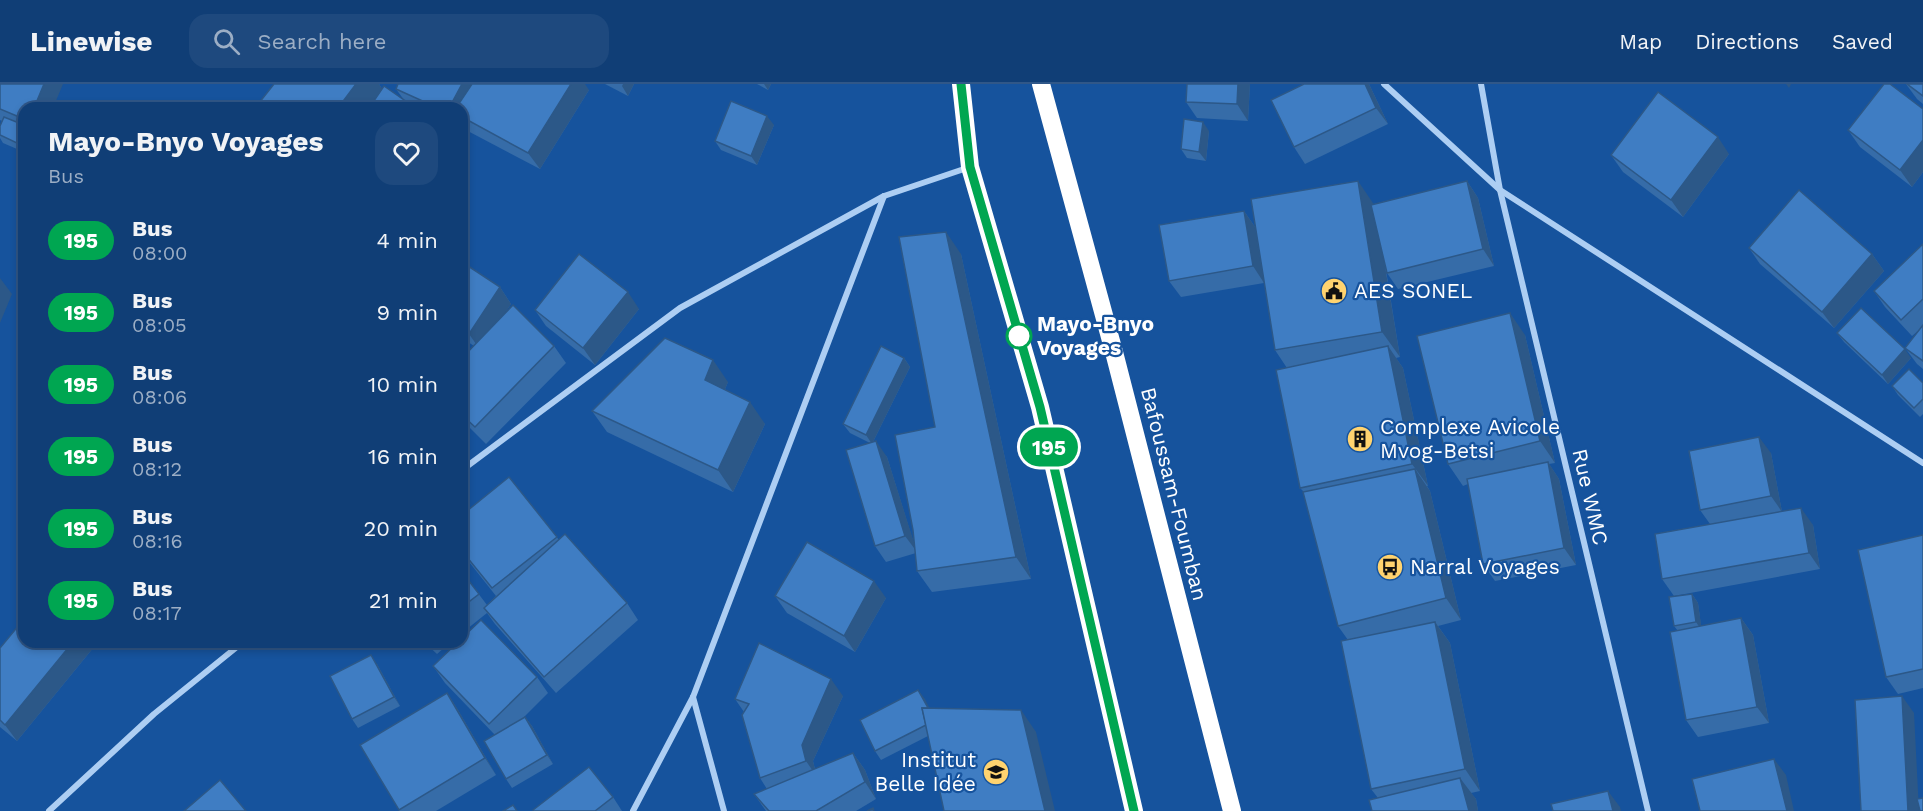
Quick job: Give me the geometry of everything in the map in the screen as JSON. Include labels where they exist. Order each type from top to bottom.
[{"type":"highway","points":[[961,84],[970,167],[1040,407],[1134,811]]},
{"type":"highway","name":"Bafoussam-Foumban","points":[[1041,84],[1114,352],[1232,811]]},
{"type":"street","points":[[1384,84],[1500,190],[1923,463]]},
{"type":"street","name":"Rue WMC","points":[[1481,84],[1500,190],[1648,811]]},
{"type":"street","points":[[468,466],[680,308],[884,196],[970,167]]},
{"type":"street","points":[[633,811],[693,697],[884,196]]},
{"type":"street","points":[[50,811],[154,714],[236,648]]},
{"type":"street","points":[[693,697],[724,811]]},
{"type":"building","points":[[0,84],[44,84],[36,102],[18,102],[18,116],[0,109]]},
{"type":"building","points":[[274,84],[356,84],[342,102],[260,102]]},
{"type":"building","points":[[398,84],[462,84],[452,102],[425,102],[396,89]]},
{"type":"building","points":[[472,84],[571,84],[528,153],[468,120],[468,102],[460,102]]},
{"type":"building","points":[[1187,84],[1238,84],[1237,104],[1186,102]]},
{"type":"building","points":[[1304,84],[1365,84],[1376,108],[1294,147],[1271,100]]},
{"type":"building","points":[[1884,84],[1890,84],[1923,109],[1923,140],[1900,170],[1848,130]]},
{"type":"building","points":[[1907,84],[1923,84],[1923,96]]},
{"type":"building","points":[[384,86],[407,102],[373,102]]},
{"type":"building","points":[[1658,92],[1718,137],[1671,200],[1611,155]]},
{"type":"building","points":[[731,101],[767,116],[751,156],[715,141]]},
{"type":"building","points":[[4,117],[18,123],[18,144],[0,135],[0,126]]},
{"type":"building","points":[[1184,119],[1203,122],[1199,152],[1181,149]]},
{"type":"building","name":"AES SONEL","points":[[1358,181],[1382,332],[1275,350],[1251,199]]},
{"type":"building","points":[[1467,181],[1483,249],[1387,273],[1371,205]]},
{"type":"building","points":[[1799,190],[1872,254],[1822,312],[1749,248]]},
{"type":"building","points":[[1244,211],[1253,266],[1169,281],[1159,225]]},
{"type":"building","name":"Mayo-Bnyo Voyages","points":[[946,232],[1016,557],[917,571],[913,530],[895,435],[935,427],[899,237]]},
{"type":"building","points":[[1923,244],[1923,299],[1901,320],[1874,291]]},
{"type":"building","points":[[579,254],[628,292],[583,348],[535,310]]},
{"type":"building","points":[[468,266],[500,287],[468,333]]},
{"type":"building","points":[[513,305],[554,346],[475,427],[468,421],[468,352]]},
{"type":"building","points":[[1861,308],[1905,349],[1882,375],[1837,333]]},
{"type":"building","points":[[1510,313],[1540,441],[1448,464],[1417,336]]},
{"type":"building","points":[[1923,325],[1923,361],[1905,348]]},
{"type":"building","points":[[665,338],[713,360],[705,380],[750,402],[718,470],[592,411]]},
{"type":"building","points":[[881,346],[904,358],[866,435],[843,424]]},
{"type":"building","name":"Complexe Avicole Mvog-Betsi","points":[[1388,346],[1412,464],[1300,488],[1276,370]]},
{"type":"building","points":[[1909,369],[1923,383],[1923,399],[1914,408],[1892,386]]},
{"type":"building","points":[[1759,437],[1771,496],[1700,510],[1689,451]]},
{"type":"building","points":[[876,441],[905,536],[875,546],[846,450]]},
{"type":"building","points":[[1548,462],[1564,548],[1483,564],[1467,479]]},
{"type":"building","name":"Narral Voyages","points":[[1415,469],[1446,598],[1338,626],[1303,492]]},
{"type":"building","points":[[509,477],[557,537],[492,588],[468,558],[468,510]]},
{"type":"building","points":[[1801,508],[1809,553],[1662,579],[1655,534]]},
{"type":"building","points":[[565,534],[627,603],[544,677],[484,608]]},
{"type":"building","points":[[1923,535],[1923,669],[1886,677],[1858,550]]},
{"type":"building","points":[[807,542],[874,581],[844,636],[775,596]]},
{"type":"building","points":[[468,580],[479,594],[468,602]]},
{"type":"building","points":[[1692,594],[1696,622],[1674,626],[1669,597]]},
{"type":"building","points":[[1741,618],[1757,707],[1686,720],[1670,632]]},
{"type":"building","points":[[481,620],[537,677],[489,724],[433,666],[452,648],[468,648],[468,632]]},
{"type":"building","points":[[1435,622],[1465,769],[1371,789],[1341,641]]},
{"type":"building","points":[[18,626],[18,648],[68,648],[5,725],[0,720],[0,648]]},
{"type":"building","points":[[759,643],[831,679],[802,745],[806,761],[760,778],[742,715],[749,704],[735,699]]},
{"type":"building","points":[[371,655],[394,697],[352,719],[330,676]]},
{"type":"building","points":[[918,690],[928,708],[922,708],[926,725],[875,751],[860,720]]},
{"type":"building","points":[[447,693],[485,758],[399,810],[360,745]]},
{"type":"building","points":[[1902,696],[1908,811],[1861,811],[1855,700]]},
{"type":"building","name":"Institut Belle Idée","points":[[922,708],[1021,710],[1045,811],[944,811]]},
{"type":"building","points":[[525,717],[547,755],[506,779],[484,741]]},
{"type":"building","points":[[853,753],[865,782],[816,811],[769,811],[754,794]]},
{"type":"building","points":[[1774,759],[1787,811],[1700,811],[1692,779]]},
{"type":"building","points":[[589,767],[613,797],[595,811],[533,810]]},
{"type":"building","points":[[1460,778],[1469,811],[1372,811],[1369,800]]},
{"type":"building","points":[[220,780],[246,811],[184,811]]},
{"type":"building","points":[[1608,791],[1613,811],[1553,811],[1551,804]]},
{"type":"building","points":[[1923,798],[1923,811],[1920,811],[1917,799]]},
{"type":"building","points":[[513,805],[517,811],[503,811]]},
{"type":"bus line","name":"195","points":[[961,84],[970,167],[1040,407],[1134,811]]},
{"type":"place","name":"AES SONEL","points":[[1334,291]]},
{"type":"place","name":"Mayo-Bnyo Voyages","points":[[1019,336]]},
{"type":"place","name":"Complexe Avicole Mvog-Betsi","points":[[1360,439]]},
{"type":"place","name":"Narral Voyages","points":[[1390,567]]},
{"type":"place","name":"Institut Belle Idée","points":[[996,772]]}]
